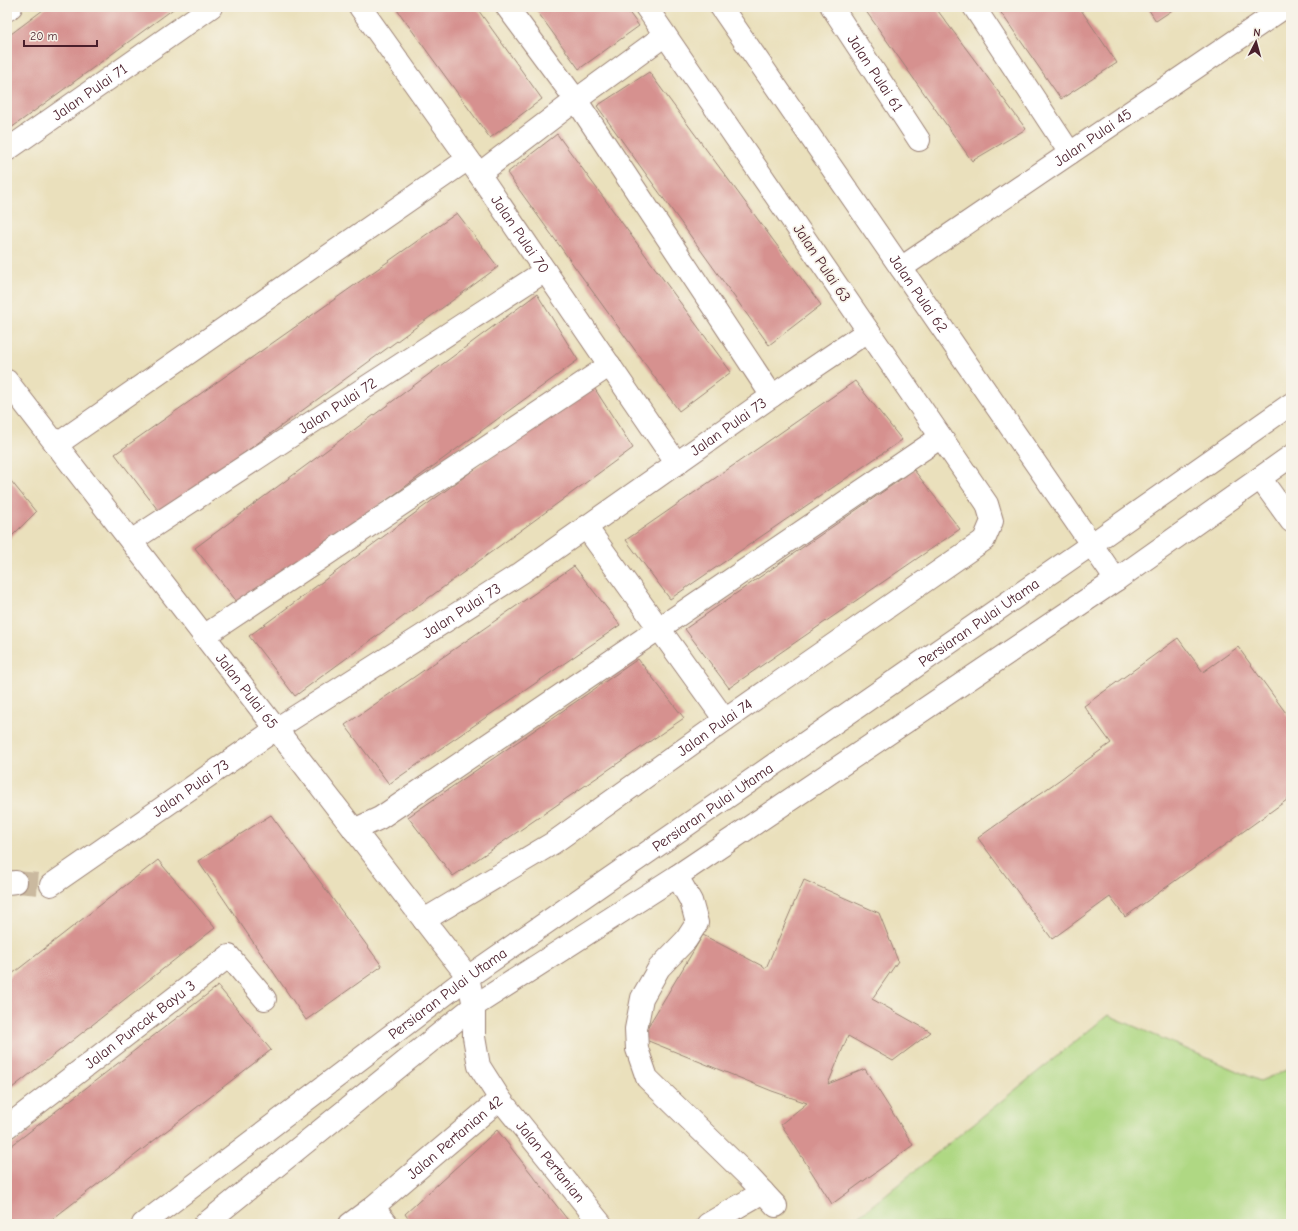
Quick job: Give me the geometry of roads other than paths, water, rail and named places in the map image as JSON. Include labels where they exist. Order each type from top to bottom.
[{"type":"street","points":[[7,10],[11,7]]},
{"type":"street","name":"Jalan Pulai 71","points":[[7,150],[211,7]]},
{"type":"street","name":"Jalan Pulai 70","points":[[360,7],[473,167],[677,464]]},
{"type":"street","points":[[507,7],[576,100],[772,396]]},
{"type":"street","name":"Jalan Pulai 63","points":[[646,7],[987,504],[992,521]]},
{"type":"street","name":"Jalan Pulai 62","points":[[721,7],[1116,580]]},
{"type":"street","name":"Jalan Pulai 61","points":[[832,7],[919,140]]},
{"type":"street","points":[[974,7],[1070,153]]},
{"type":"street","name":"Jalan Pulai 45","points":[[901,268],[1070,153],[1274,10]]},
{"type":"street","points":[[56,445],[576,100],[665,35]]},
{"type":"street","name":"Jalan Pulai 72","points":[[131,541],[545,271]]},
{"type":"street","name":"Jalan Pulai 73","points":[[51,885],[276,729],[521,573],[772,396],[868,331]]},
{"type":"street","points":[[204,636],[610,365]]},
{"type":"street","name":"Jalan Pulai 65","points":[[7,381],[468,977],[474,1006]]},
{"type":"street","name":"Persiaran Pulai Utama","points":[[143,1224],[468,977],[1291,404]]},
{"type":"street","points":[[354,830],[380,818],[941,436]]},
{"type":"street","name":"Persiaran Pulai Utama","points":[[205,1224],[474,1006],[677,876],[1116,580],[1291,456]]},
{"type":"street","points":[[1260,478],[1289,512]]},
{"type":"street","name":"Jalan Pulai 74","points":[[424,920],[553,843],[725,720],[984,540],[992,521]]},
{"type":"street","points":[[586,528],[725,720]]},
{"type":"street","points":[[677,876],[691,901],[697,923],[686,940],[659,968],[642,998],[636,1029],[637,1049],[647,1078],[750,1178],[769,1199],[708,1224]]},
{"type":"street","name":"Jalan Puncak Bayu 3","points":[[7,1127],[229,956],[265,999]]},
{"type":"street","name":"Jalan Pertanian 42","points":[[350,1224],[500,1099],[479,1066],[474,1037],[474,1006]]},
{"type":"street","name":"Jalan Pertanian","points":[[500,1099],[601,1224]]},
{"type":"street","points":[[373,1206],[387,1224]]},
{"type":"tunnel","points":[[16,882],[51,885]]}]
